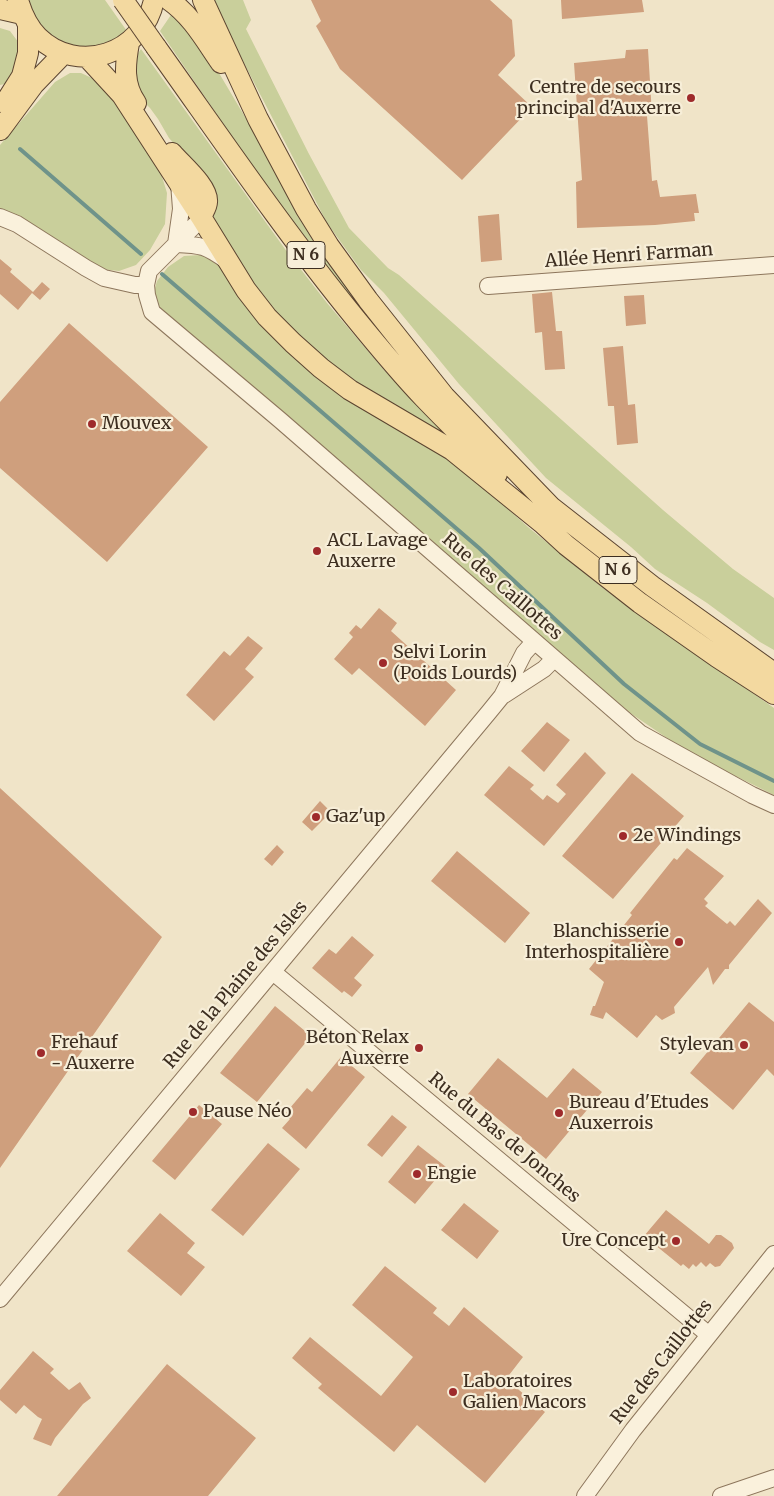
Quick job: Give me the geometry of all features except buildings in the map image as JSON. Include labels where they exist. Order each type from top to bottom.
[{"type":"main road","name":"N 6","points":[[123,0],[263,198],[355,318],[423,397],[474,448],[542,523],[566,545],[640,603],[774,694]]},
{"type":"main road","points":[[0,9],[23,13],[38,37],[50,46],[64,53],[87,57],[102,55],[129,43],[143,28],[152,10],[154,0]]},
{"type":"main road","points":[[169,0],[192,20],[258,119]]},
{"type":"main road","points":[[203,0],[258,119],[306,209],[329,246],[368,300],[445,397],[551,507],[652,586],[774,674]]},
{"type":"main road","points":[[1,121],[22,76],[28,53],[23,13]]},
{"type":"main road","points":[[129,43],[125,70],[126,84],[133,99],[164,144],[203,187],[208,203],[201,217]]},
{"type":"main road","points":[[1,121],[64,53]]},
{"type":"main road","points":[[87,57],[122,95],[246,290],[267,317],[293,344],[350,390],[452,450],[542,523]]},
{"type":"main road","name":"N 6","points":[[474,448],[550,516],[647,593],[738,654],[774,674]]},
{"type":"street","points":[[176,244],[181,209],[179,183]]},
{"type":"street","points":[[0,217],[17,224],[104,278],[135,285],[146,285],[149,271],[201,217]]},
{"type":"street","points":[[176,244],[206,247],[228,261]]},
{"type":"street","name":"Allée Henri Farman","points":[[488,286],[774,265]]},
{"type":"street","name":"Rue des Caillottes","points":[[146,285],[152,312],[287,426],[640,733],[774,806]]},
{"type":"street","name":"Rue de la Plaine des Isles","points":[[0,1299],[502,696],[524,653],[534,642]]},
{"type":"street","name":"Rue de la Plaine des Isles","points":[[502,696],[544,670],[554,659]]},
{"type":"street","name":"Rue du Bas de Jonches","points":[[273,972],[709,1335]]},
{"type":"street","name":"Rue des Caillottes","points":[[584,1496],[633,1430],[774,1254]]},
{"type":"street","points":[[721,1496],[774,1478]]},
{"type":"green space","points":[[28,0],[105,0],[129,34],[106,47],[80,50],[56,42],[37,25]]},
{"type":"green space","points":[[214,0],[243,0],[251,20],[246,29],[309,154],[349,228],[388,268],[399,275],[663,510],[733,569],[774,598],[774,650],[655,569],[631,547],[546,478],[459,384],[384,293],[361,270],[327,223],[235,46]]},
{"type":"green space","points":[[173,12],[213,63],[292,196],[400,356],[347,294],[311,246],[243,153],[160,31]]},
{"type":"green space","points":[[0,28],[10,31],[19,43],[13,82],[0,85]]},
{"type":"green space","points":[[141,49],[285,249],[327,303],[385,371],[453,443],[363,392],[281,324],[213,229],[177,147],[150,108],[137,95],[133,61]]},
{"type":"green space","points":[[70,73],[81,73],[94,79],[109,94],[160,170],[167,193],[165,224],[150,250],[136,265],[119,271],[101,269],[19,218],[0,212],[0,145],[55,82]]},
{"type":"green space","points":[[200,255],[214,260],[276,340],[306,368],[366,411],[433,449],[470,475],[528,527],[604,589],[774,708],[774,795],[689,753],[617,704],[161,314],[153,295],[157,281],[168,267],[184,256]]},
{"type":"waterway","points":[[20,149],[141,254]]},
{"type":"waterway","points":[[162,274],[479,548],[624,684],[700,744],[774,781]]},
{"type":"place","name":"Centre de secours principal d'Auxerre","points":[[691,98]]},
{"type":"place","name":"Mouvex","points":[[92,424]]},
{"type":"place","name":"ACL Lavage Auxerre","points":[[317,551]]},
{"type":"place","name":"Selvi Lorin (Poids Lourds)","points":[[383,663]]},
{"type":"place","name":"Gaz'up","points":[[316,817]]},
{"type":"place","name":"2e Windings","points":[[623,836]]},
{"type":"place","name":"Blanchisserie Interhospitalière","points":[[679,942]]},
{"type":"place","name":"Stylevan","points":[[744,1045]]},
{"type":"place","name":"Béton Relax Auxerre","points":[[419,1048]]},
{"type":"place","name":"Frehauf - Auxerre","points":[[41,1053]]},
{"type":"place","name":"Pause Néo","points":[[193,1112]]},
{"type":"place","name":"Bureau d'Etudes Auxerrois","points":[[559,1113]]},
{"type":"place","name":"Engie","points":[[417,1174]]},
{"type":"place","name":"Ure Concept","points":[[676,1241]]},
{"type":"place","name":"Laboratoires Galien Macors","points":[[453,1392]]}]
